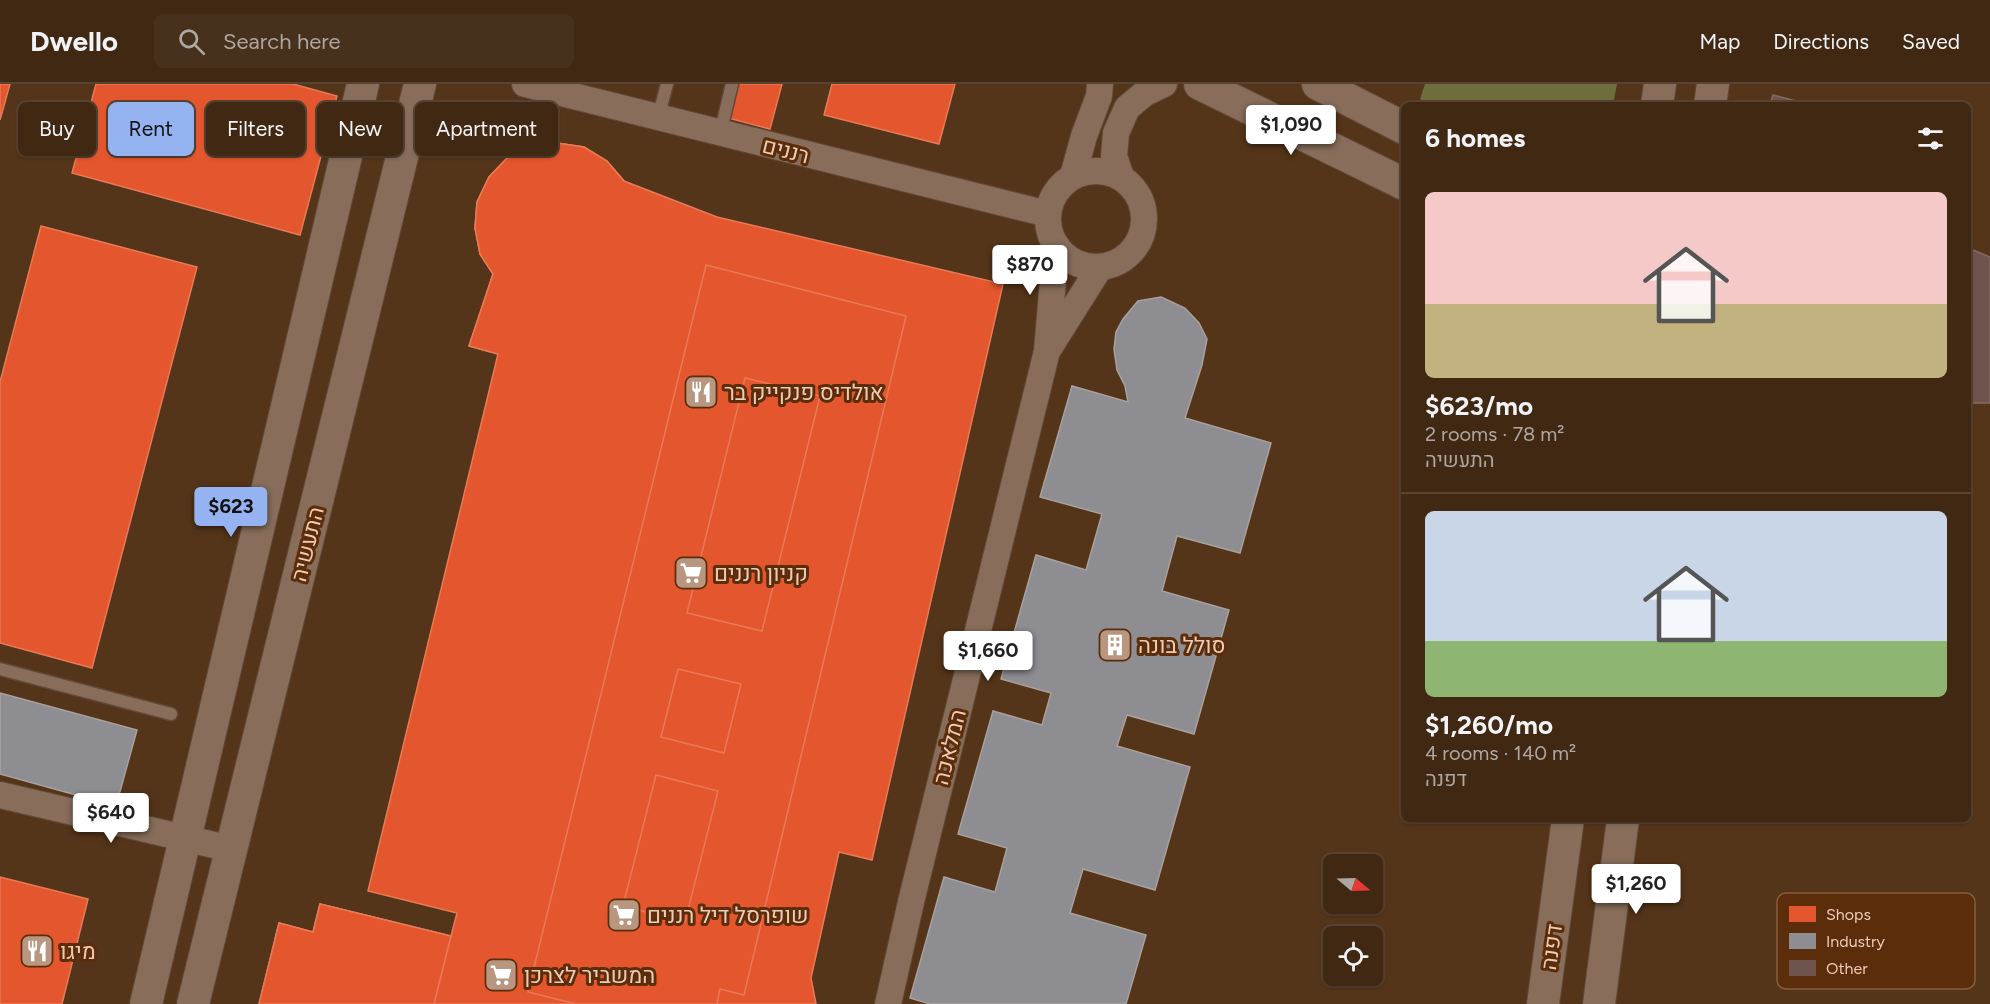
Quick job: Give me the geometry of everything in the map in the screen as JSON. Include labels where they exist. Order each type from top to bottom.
[{"type":"street","points":[[146,1004],[363,84]]},
{"type":"street","name":"התעשיה","points":[[193,1004],[420,84]]},
{"type":"street","name":"רננים","points":[[525,84],[1048,214]]},
{"type":"street","points":[[1073,176],[1084,136],[1100,96],[1100,84]]},
{"type":"street","points":[[1121,177],[1114,156],[1116,133],[1127,108],[1144,93],[1164,84]]},
{"type":"street","points":[[1200,84],[1401,183]]},
{"type":"street","points":[[1318,84],[1401,126]]},
{"type":"street","points":[[1710,102],[1713,84]]},
{"type":"street","points":[[1085,171],[1110,172],[1121,177],[1139,196],[1144,213],[1138,243],[1121,260],[1111,265],[1100,267],[1082,265],[1067,258],[1056,245],[1049,231],[1048,214],[1052,199],[1060,186],[1073,176],[1085,171]]},
{"type":"street","name":"המלאכה","points":[[888,1004],[1047,351],[1056,245]]},
{"type":"street","name":"המלאכה","points":[[1047,351],[1100,267]]},
{"type":"street","points":[[0,795],[231,849]]},
{"type":"street","name":"דפנה","points":[[1543,1004],[1568,822]]},
{"type":"street","points":[[1599,1004],[1623,822]]},
{"type":"lane","points":[[658,118],[668,84]]},
{"type":"lane","points":[[720,134],[732,84]]},
{"type":"lane","points":[[0,669],[171,714]]},
{"type":"shaded area","points":[[1425,84],[1617,84],[1614,102],[1424,102],[1420,99]]},
{"type":"building: Shops","points":[[0,84],[10,84],[0,120]]},
{"type":"building: Shops","points":[[96,84],[293,84],[337,96],[335,102],[317,102],[317,156],[321,156],[300,235],[72,173],[77,156],[96,156],[96,102],[91,102]]},
{"type":"building: Shops","points":[[737,84],[782,84],[770,129],[728,118]]},
{"type":"building: Shops","points":[[832,84],[955,84],[939,144],[824,115]]},
{"type":"building: Shops","points":[[558,143],[584,147],[607,161],[624,181],[634,206],[636,233],[628,258],[613,280],[592,296],[562,304],[555,327],[516,315],[502,340],[498,354],[469,346],[493,274],[480,254],[475,228],[477,202],[489,177],[511,156],[558,156]]},
{"type":"building: Shops","name":"קניון רננים","points":[[558,143],[584,147],[607,161],[624,181],[717,217],[1003,284],[872,860],[839,852],[811,978],[816,1004],[259,1004],[279,923],[313,932],[320,904],[451,936],[457,913],[368,891],[498,354],[469,346],[493,274],[480,254],[475,228],[477,202],[489,177],[511,156],[558,156]]},
{"type":"building: Shops","points":[[41,226],[197,267],[92,668],[0,643],[0,382]]},
{"type":"building: Shops","points":[[706,265],[906,316],[744,995],[720,989],[717,1004],[576,1004],[528,992]],"holes":[[[745,378],[820,396],[762,631],[687,613]],[[678,669],[741,684],[724,753],[661,737]],[[656,775],[718,791],[685,922],[623,906]]]},
{"type":"building: Shops","name":"מיגו","points":[[0,877],[88,899],[62,1004],[0,1004]]},
{"type":"building: Shops","points":[[320,904],[451,936],[434,1004],[259,1004],[279,923],[313,932]]},
{"type":"building: Industry","name":"סולל בונה","points":[[1161,297],[1185,308],[1199,323],[1207,339],[1202,365],[1185,418],[1271,443],[1240,553],[1177,536],[1162,591],[1229,610],[1194,734],[1127,715],[1117,746],[1190,767],[1155,890],[1083,869],[1070,913],[1146,935],[1126,1004],[930,1004],[910,998],[944,877],[995,892],[1007,848],[958,834],[993,711],[1042,725],[1051,693],[1001,679],[1036,555],[1086,570],[1102,514],[1040,497],[1072,386],[1128,402],[1125,386],[1117,370],[1114,349],[1116,332],[1123,319],[1138,301]]},
{"type":"building: Industry","points":[[0,693],[137,730],[116,806],[0,774]]},
{"type":"building: Other","points":[[1773,95],[1800,102],[1771,102]]},
{"type":"building: Other","points":[[1971,249],[1990,257],[1990,403],[1971,403]]},
{"type":"place","name":"אולדיס פנקייק בר","points":[[701,392]]},
{"type":"place","name":"קניון רננים","points":[[691,573]]},
{"type":"place","name":"סולל בונה","points":[[1115,645]]},
{"type":"place","name":"שופרסל דיל רננים","points":[[624,915]]},
{"type":"place","name":"מיגו","points":[[37,951]]},
{"type":"place","name":"המשביר לצרכן","points":[[501,975]]}]
